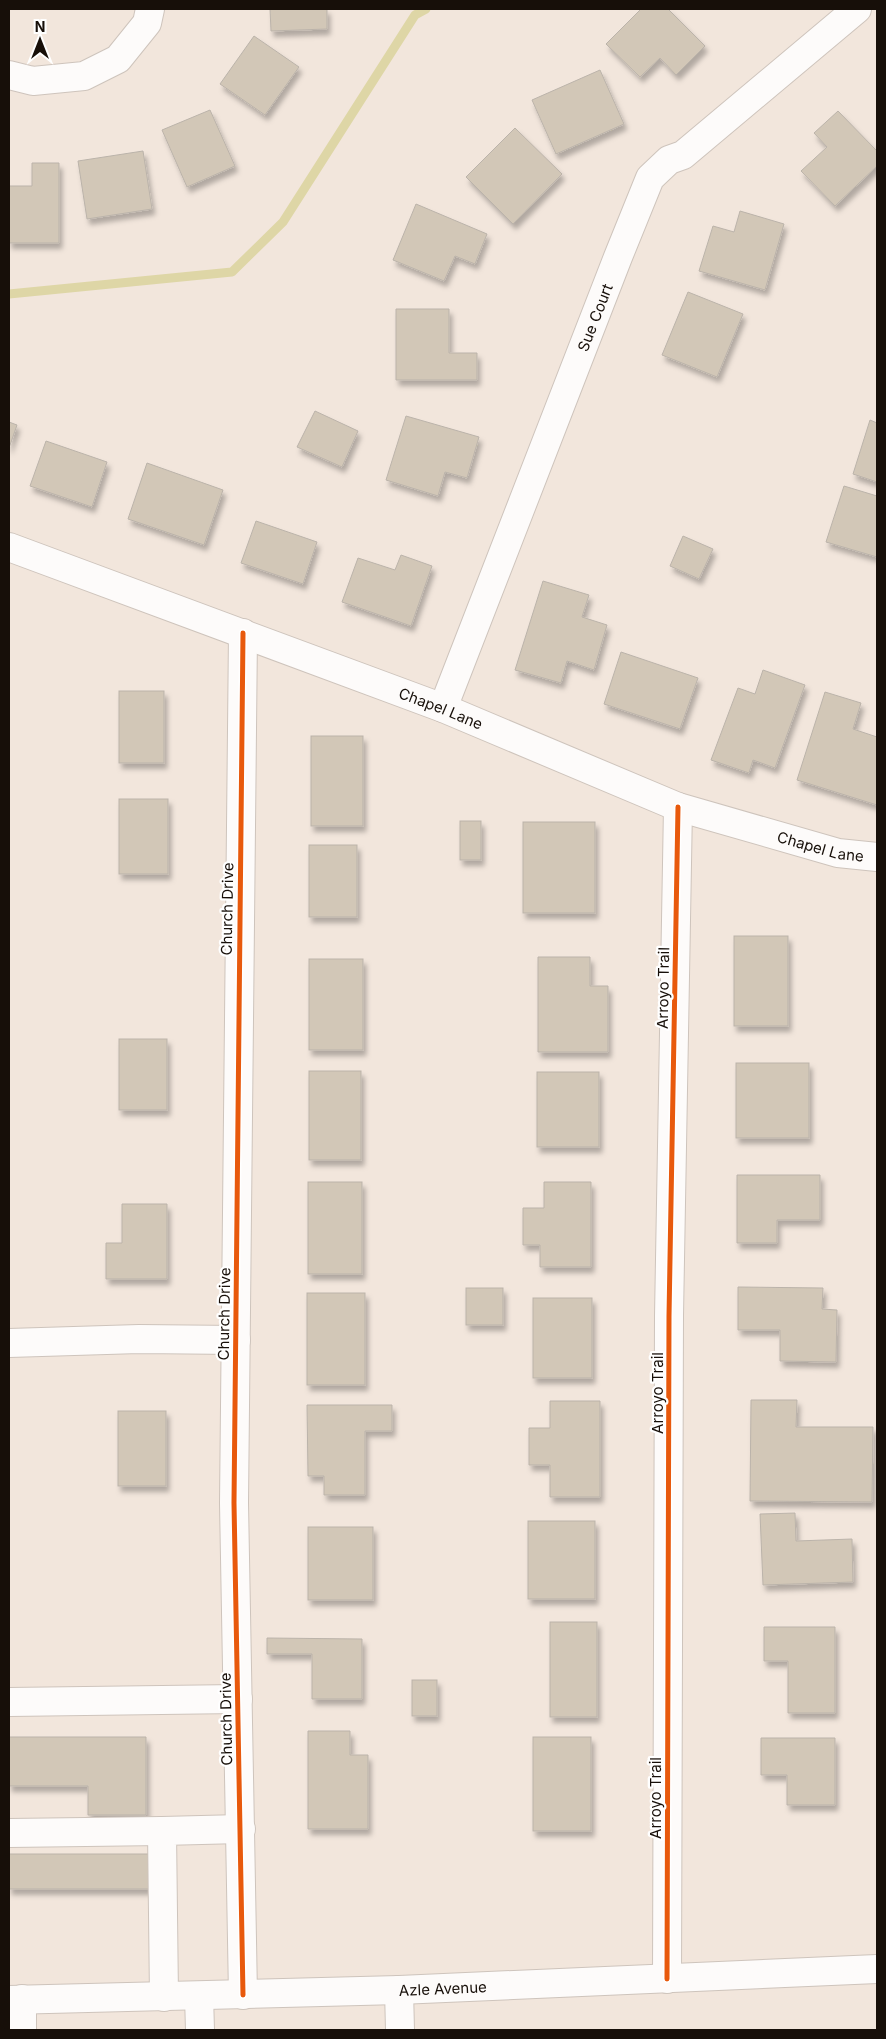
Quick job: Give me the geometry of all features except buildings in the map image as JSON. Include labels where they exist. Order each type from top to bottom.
[{"type":"street","points":[[9,74],[33,81],[84,76],[118,59],[147,23],[150,9]]},
{"type":"street","name":"Sue Court","points":[[443,708],[650,178],[669,160],[683,155],[857,9]]},
{"type":"street","name":"Chapel Lane","points":[[9,547],[443,708],[678,807],[838,853],[877,858]]},
{"type":"street","name":"Church Drive","points":[[243,633],[234,1503],[243,1995]]},
{"type":"street","name":"Arroyo Trail","points":[[667,1979],[669,1326],[678,807]]},
{"type":"street","points":[[9,1344],[139,1338],[236,1340]]},
{"type":"street","points":[[9,1702],[238,1699]]},
{"type":"street","points":[[9,1833],[240,1829]]},
{"type":"street","points":[[162,1831],[164,1997]]},
{"type":"street","name":"Azle Avenue","points":[[15,2000],[399,1990],[877,1969]]},
{"type":"street","points":[[399,1990],[400,2030]]},
{"type":"street","points":[[199,1996],[200,2030]]},
{"type":"street","points":[[15,2000],[22,2030]]},
{"type":"waterway","points":[[9,294],[232,272],[283,222],[415,15],[426,9]]},
{"type":"cycle path","points":[[243,633],[234,1503],[243,1995]]},
{"type":"cycle path","points":[[667,1979],[669,1316],[678,807]]}]
